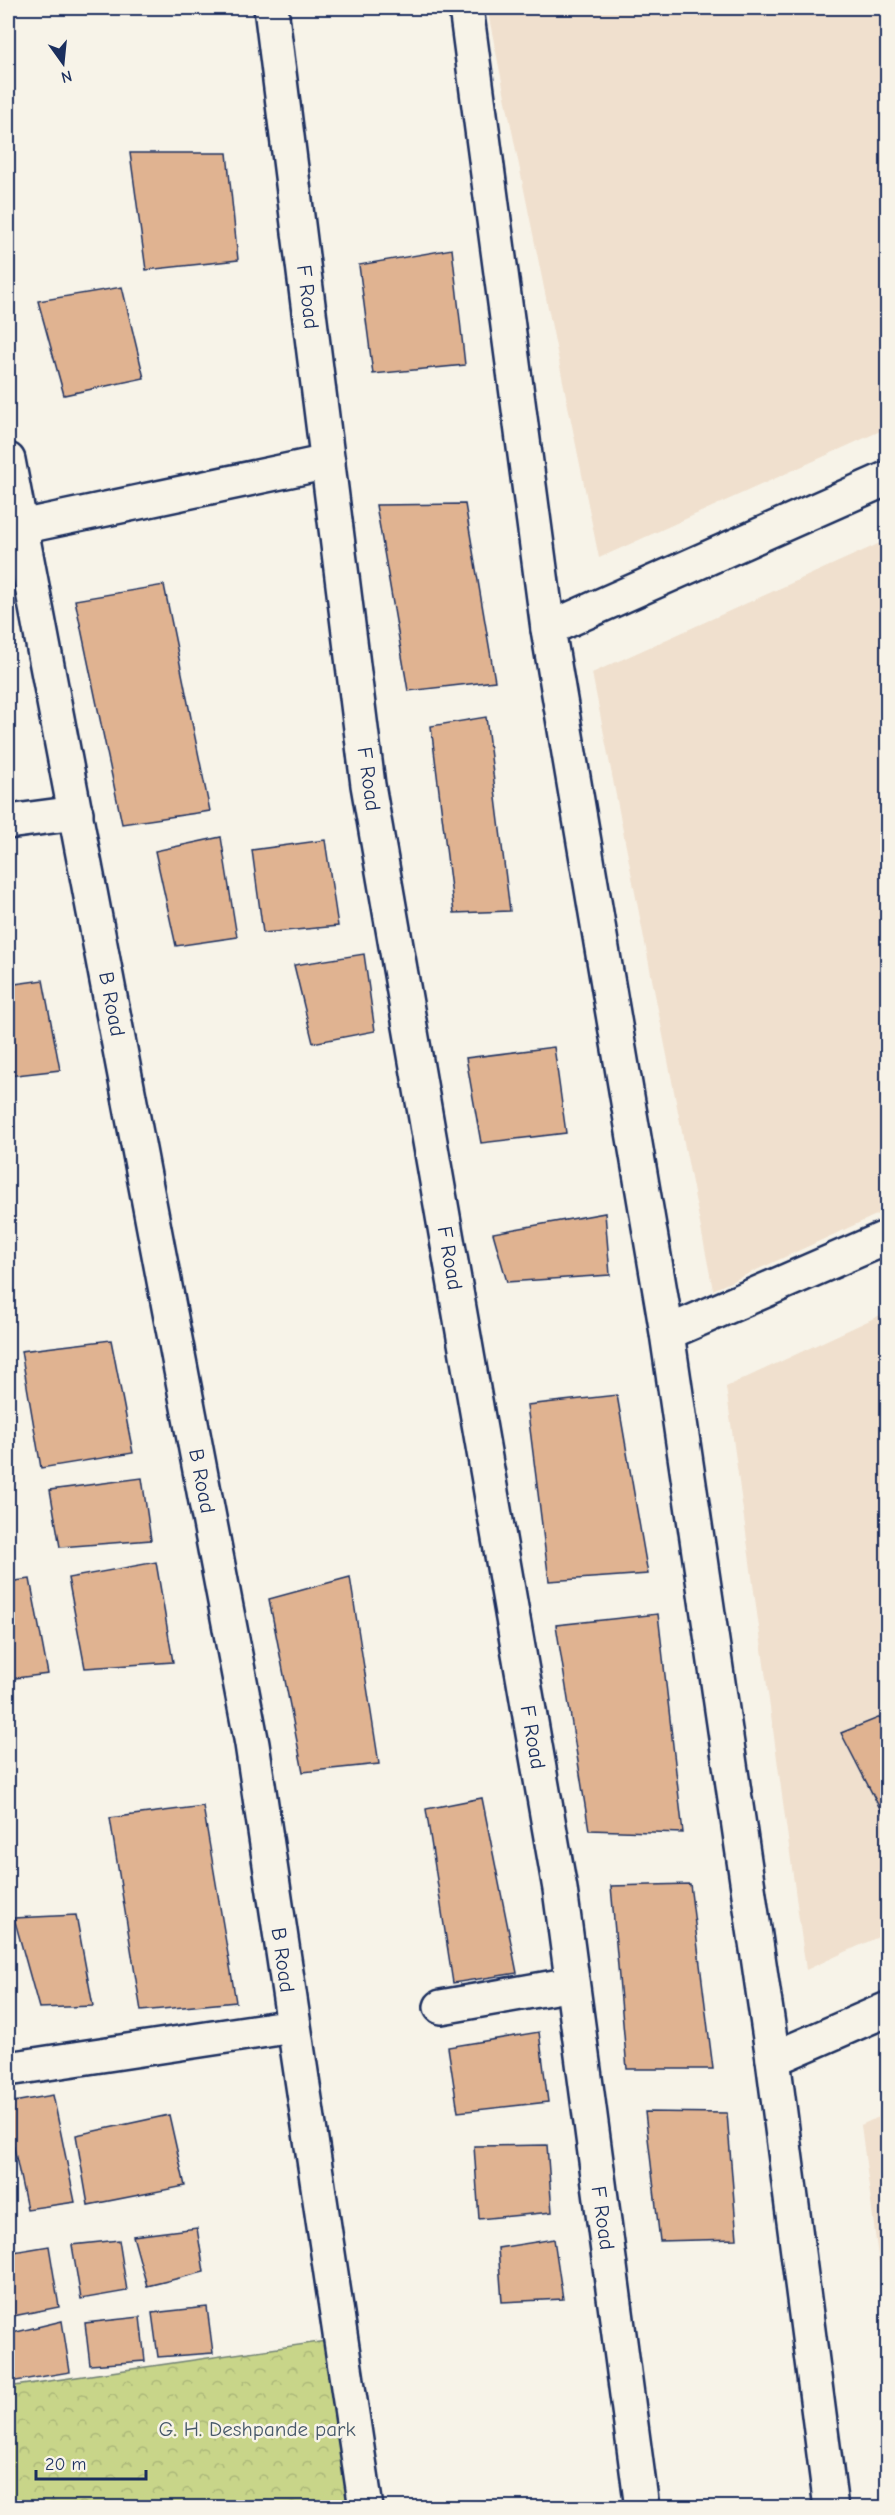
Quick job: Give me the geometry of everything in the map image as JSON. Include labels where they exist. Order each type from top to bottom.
[{"type":"street","name":"F Road","points":[[272,8],[368,785],[560,1889],[642,2508]]},
{"type":"street","points":[[466,8],[548,629],[668,1333],[773,2059],[831,2508]]},
{"type":"street","name":"B Road","points":[[8,460],[252,1744],[366,2508]]},
{"type":"street","points":[[21,527],[328,462]]},
{"type":"street","points":[[548,629],[888,478]]},
{"type":"street","points":[[8,822],[76,813]]},
{"type":"street","points":[[668,1333],[888,1237]]},
{"type":"street","points":[[441,2007],[572,1984]]},
{"type":"street","points":[[773,2059],[888,2009]]},
{"type":"street","points":[[8,2068],[293,2026]]},
{"type":"shaded area","points":[[487,8],[887,8],[887,428],[599,558]]},
{"type":"shaded area","points":[[887,540],[887,1210],[713,1290],[592,673]]},
{"type":"shaded area","points":[[887,1312],[887,1933],[806,1970],[726,1387]]},
{"type":"shaded area","points":[[887,2113],[887,2326],[861,2125]]},
{"type":"green space","name":"G. H. Deshpande park","points":[[326,2341],[348,2507],[8,2507],[8,2387]]},
{"type":"building","points":[[130,153],[227,153],[238,260],[146,270]]},
{"type":"building","points":[[452,249],[465,365],[373,374],[359,265]]},
{"type":"building","points":[[122,287],[144,378],[64,395],[38,301]]},
{"type":"building","points":[[465,504],[495,681],[408,691],[376,505]]},
{"type":"building","points":[[164,585],[210,811],[122,824],[75,600]]},
{"type":"building","points":[[486,717],[510,911],[454,913],[431,726]]},
{"type":"building","points":[[221,837],[237,937],[176,946],[155,851]]},
{"type":"building","points":[[325,840],[338,926],[263,933],[252,850]]},
{"type":"building","points":[[364,954],[375,1031],[313,1043],[294,965]]},
{"type":"building","points":[[43,980],[60,1070],[8,1076],[8,985]]},
{"type":"building","points":[[554,1047],[566,1133],[481,1143],[466,1058]]},
{"type":"building","points":[[605,1213],[610,1275],[507,1282],[493,1233]]},
{"type":"building","points":[[111,1340],[133,1453],[41,1468],[21,1351]]},
{"type":"building","points":[[617,1395],[648,1574],[549,1581],[527,1405]]},
{"type":"building","points":[[142,1478],[151,1540],[60,1547],[50,1490]]},
{"type":"building","points":[[156,1562],[173,1662],[85,1668],[68,1578]]},
{"type":"building","points":[[350,1577],[379,1764],[303,1772],[269,1599]]},
{"type":"building","points":[[30,1579],[48,1674],[8,1679],[8,1582]]},
{"type":"building","points":[[658,1614],[683,1833],[589,1830],[556,1625]]},
{"type":"building","points":[[888,1714],[888,1824],[841,1733]]},
{"type":"building","points":[[482,1798],[517,1973],[453,1983],[426,1809]]},
{"type":"building","points":[[203,1806],[236,2002],[141,2011],[110,1818]]},
{"type":"building","points":[[690,1884],[713,2069],[627,2069],[611,1886]]},
{"type":"building","points":[[76,1915],[93,2006],[39,2008],[14,1918]]},
{"type":"building","points":[[539,2032],[548,2102],[458,2112],[448,2047]]},
{"type":"building","points":[[53,2095],[75,2202],[27,2209],[8,2120],[8,2103]]},
{"type":"building","points":[[645,2112],[727,2113],[737,2239],[660,2241]]},
{"type":"building","points":[[169,2115],[185,2186],[88,2205],[76,2135]]},
{"type":"building","points":[[547,2145],[552,2212],[479,2219],[474,2146]]},
{"type":"building","points":[[197,2228],[204,2272],[147,2286],[133,2236]]},
{"type":"building","points":[[554,2239],[563,2299],[502,2302],[498,2248]]},
{"type":"building","points":[[119,2240],[127,2291],[81,2299],[72,2245]]},
{"type":"building","points":[[49,2246],[59,2307],[8,2317],[8,2253]]},
{"type":"building","points":[[207,2307],[213,2353],[158,2357],[152,2313]]},
{"type":"building","points":[[140,2317],[145,2361],[90,2365],[85,2323]]},
{"type":"building","points":[[62,2321],[70,2372],[10,2382],[8,2334]]}]
